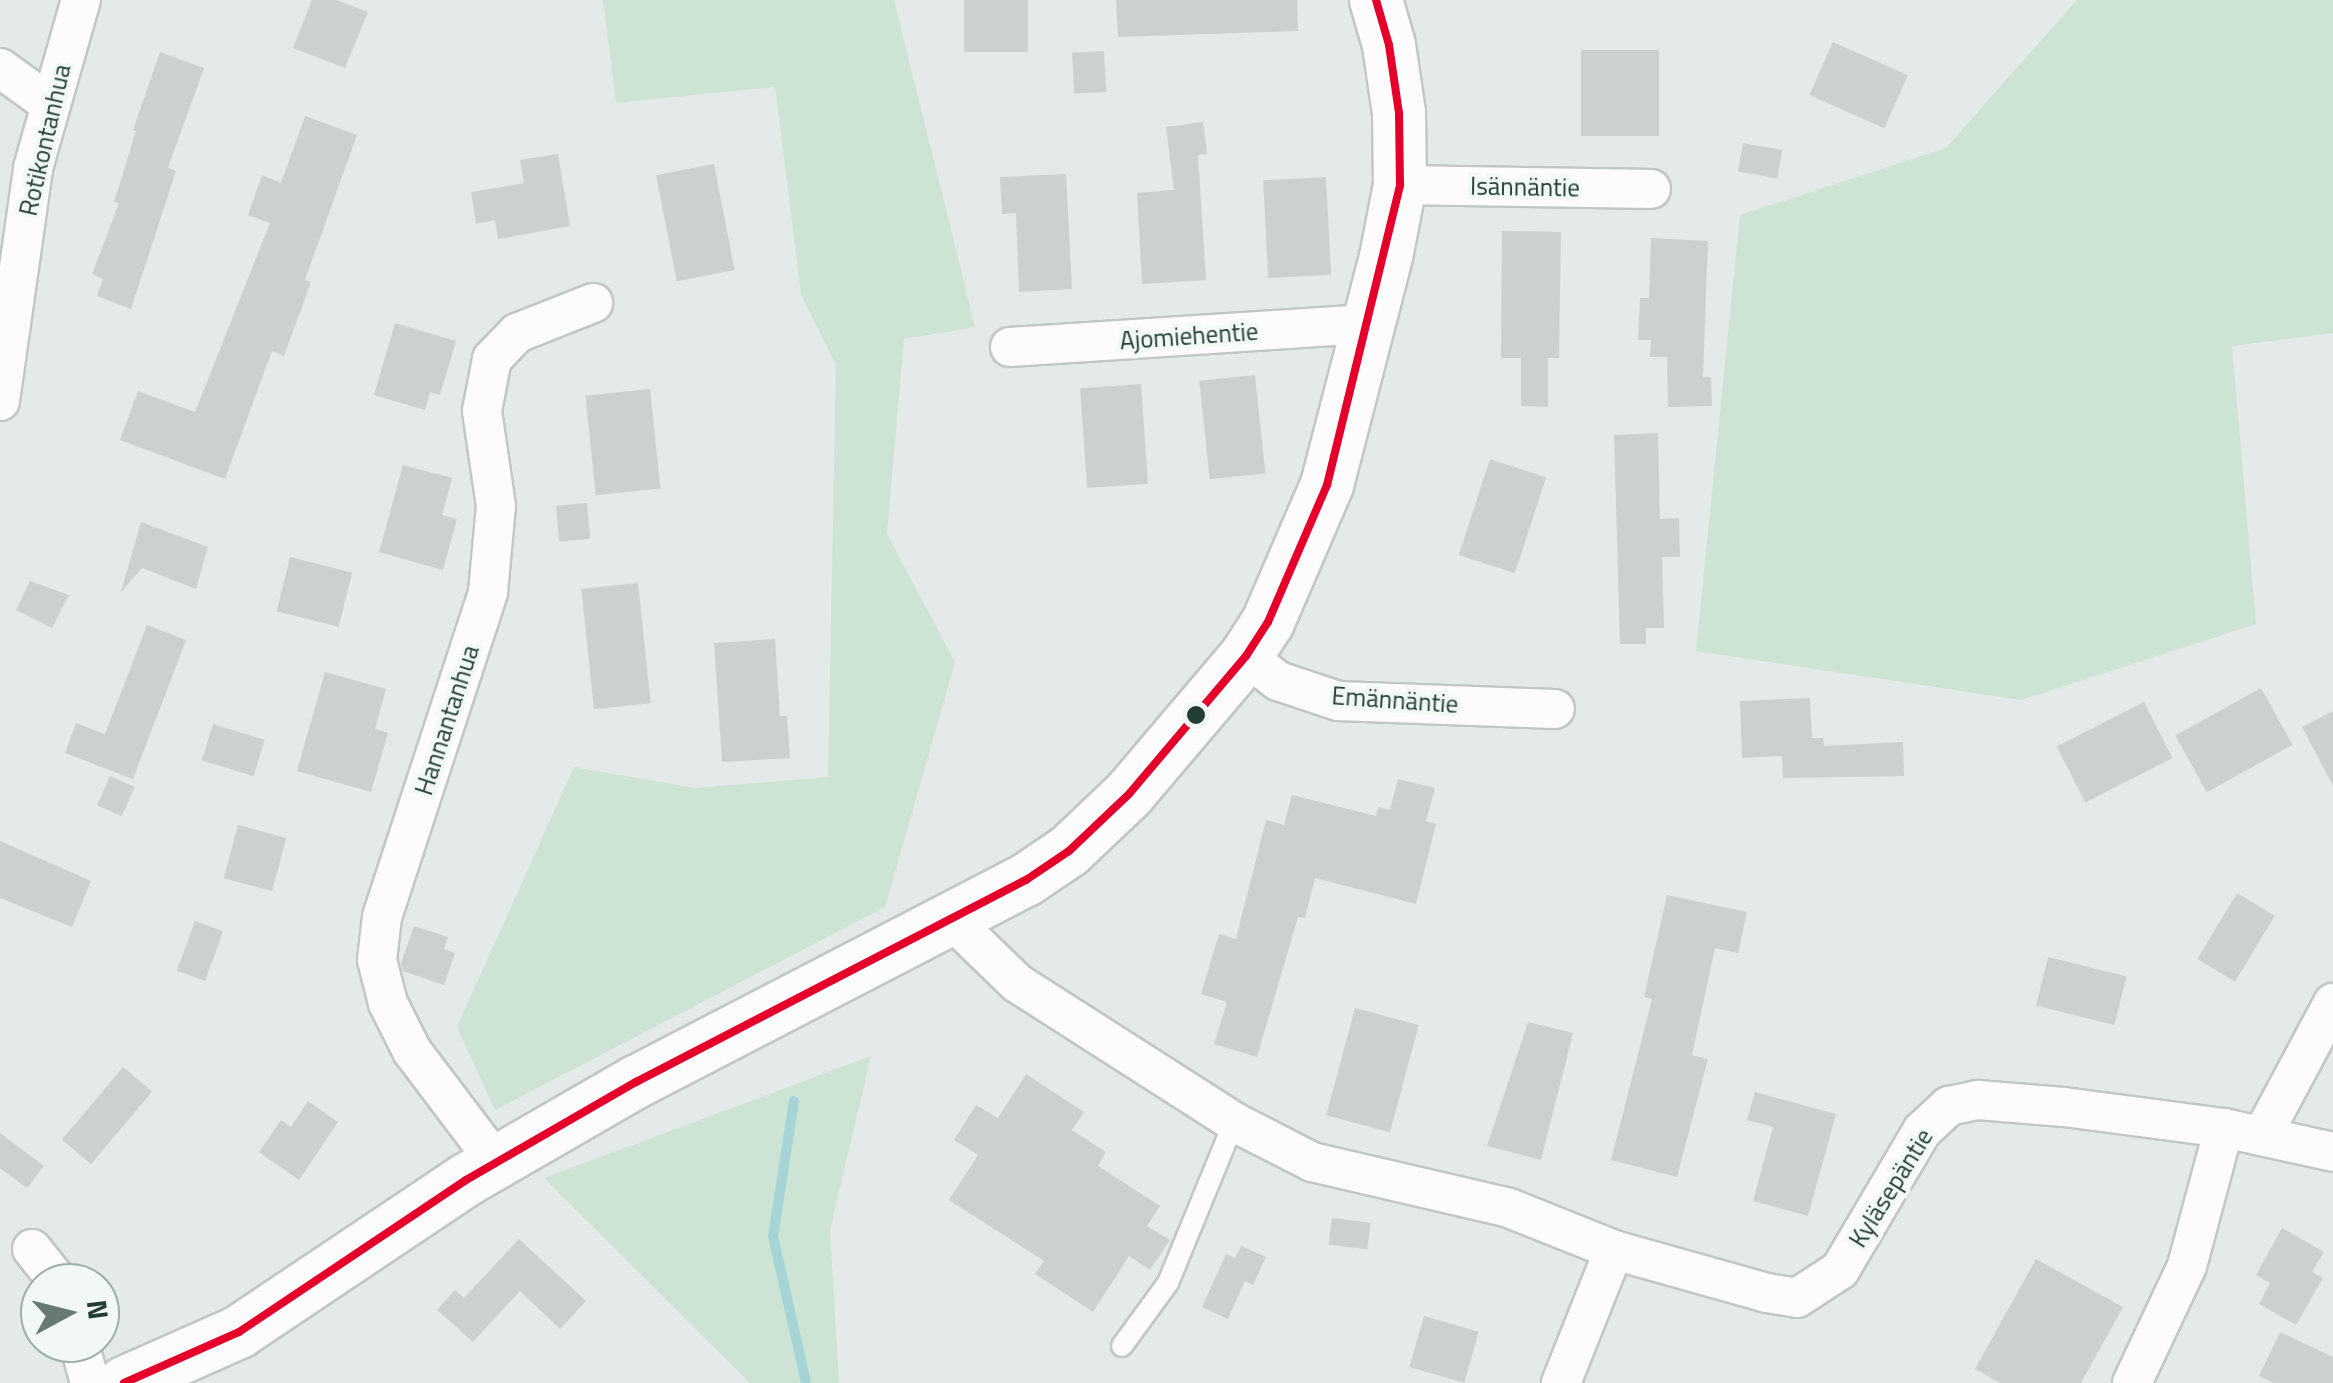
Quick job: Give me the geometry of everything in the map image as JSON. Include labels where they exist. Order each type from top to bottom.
[{"type":"street","name":"Rotikontanhua","points":[[0,401],[33,168],[81,0]]},
{"type":"street","points":[[124,1383],[238,1332],[496,1162],[636,1082],[1026,880],[1092,830],[1190,726],[1268,622],[1327,485],[1400,185],[1399,114],[1376,0]]},
{"type":"street","points":[[0,68],[50,104]]},
{"type":"street","name":"Isännäntie","points":[[1400,185],[1651,188]]},
{"type":"street","name":"Hannantanhua","points":[[496,1162],[412,1050],[388,1003],[376,960],[382,917],[488,592],[496,506],[482,411],[492,359],[517,333],[594,303]]},
{"type":"street","name":"Ajomiehentie","points":[[1010,347],[1368,324]]},
{"type":"street","name":"Emännäntie","points":[[1246,656],[1278,682],[1338,701],[1555,709]]},
{"type":"street","name":"Kyläsepäntie","points":[[951,919],[1017,984],[1234,1122],[1312,1162],[1509,1208],[1614,1250],[1796,1298],[1840,1270],[1922,1130],[1949,1106],[1978,1100],[2224,1128],[2333,1152]]},
{"type":"street","points":[[2262,1136],[2333,1003]]},
{"type":"street","points":[[2132,1383],[2187,1266],[2224,1128]]},
{"type":"street","points":[[32,1249],[43,1263]]},
{"type":"street","points":[[1561,1383],[1614,1250]]},
{"type":"lane","points":[[1122,1346],[1168,1283],[1234,1122]]},
{"type":"green space","points":[[603,0],[894,0],[975,327],[904,339],[887,534],[955,662],[885,907],[495,1110],[457,1027],[574,767],[695,788],[828,777],[836,365],[801,295],[775,87],[616,103]]},
{"type":"green space","points":[[2077,0],[2333,0],[2333,333],[2232,346],[2256,624],[2021,700],[1696,651],[1740,215],[1946,148]]},
{"type":"green space","points":[[871,1056],[830,1230],[839,1383],[750,1383],[544,1178]]},
{"type":"building","points":[[312,0],[337,0],[368,12],[345,68],[293,48]]},
{"type":"building","points":[[964,0],[1028,0],[1028,52],[964,52]]},
{"type":"building","points":[[1116,0],[1297,0],[1298,31],[1118,37]]},
{"type":"building","points":[[1833,42],[1908,75],[1884,128],[1809,95]]},
{"type":"building","points":[[1581,50],[1659,50],[1659,136],[1581,136]]},
{"type":"building","points":[[1104,51],[1106,92],[1074,94],[1072,53]]},
{"type":"building","points":[[160,52],[204,68],[168,168],[176,171],[131,309],[97,296],[103,279],[92,274],[119,203],[114,202],[136,131],[133,130]]},
{"type":"building","points":[[305,116],[357,135],[305,280],[311,282],[284,356],[272,351],[225,479],[120,440],[138,391],[195,412],[270,223],[248,215],[262,175],[281,183]]},
{"type":"building","points":[[1203,122],[1207,154],[1198,155],[1206,280],[1142,284],[1137,193],[1174,190],[1166,127]]},
{"type":"building","points":[[1743,143],[1782,150],[1777,179],[1738,172]]},
{"type":"building","points":[[558,154],[570,226],[498,239],[495,220],[476,224],[471,192],[524,183],[520,160]]},
{"type":"building","points":[[714,164],[735,270],[677,281],[656,175]]},
{"type":"building","points":[[1066,174],[1072,289],[1019,292],[1016,213],[1002,214],[1000,177]]},
{"type":"building","points":[[1326,177],[1331,275],[1268,278],[1263,180]]},
{"type":"building","points":[[1502,231],[1561,232],[1559,358],[1548,358],[1548,407],[1521,406],[1521,358],[1501,358]]},
{"type":"building","points":[[1651,238],[1708,241],[1703,377],[1711,377],[1712,406],[1668,407],[1667,357],[1650,357],[1651,340],[1638,340],[1640,298],[1649,298]]},
{"type":"building","points":[[395,323],[456,341],[440,395],[430,392],[425,410],[374,395]]},
{"type":"building","points":[[1255,375],[1265,473],[1210,479],[1199,381]]},
{"type":"building","points":[[1141,384],[1148,484],[1087,488],[1080,388]]},
{"type":"building","points":[[650,389],[660,488],[596,495],[585,396]]},
{"type":"building","points":[[1658,433],[1660,519],[1679,518],[1680,557],[1662,557],[1664,628],[1646,628],[1646,644],[1620,644],[1614,435]]},
{"type":"building","points":[[1490,459],[1546,477],[1515,573],[1459,555]]},
{"type":"building","points":[[403,465],[452,478],[442,515],[457,519],[443,570],[379,552]]},
{"type":"building","points":[[587,503],[590,539],[559,542],[556,506]]},
{"type":"building","points":[[141,522],[208,547],[196,589],[142,568],[121,592]]},
{"type":"building","points":[[290,557],[352,572],[339,627],[276,611]]},
{"type":"building","points":[[30,581],[69,595],[52,628],[16,610]]},
{"type":"building","points":[[638,583],[651,703],[594,709],[581,589]]},
{"type":"building","points":[[147,625],[186,640],[133,779],[65,753],[76,723],[105,734]]},
{"type":"building","points":[[775,639],[780,716],[787,716],[790,758],[722,762],[714,643]]},
{"type":"building","points":[[325,672],[386,689],[375,729],[388,733],[371,792],[297,771]]},
{"type":"building","points":[[2261,688],[2293,745],[2207,792],[2175,736]]},
{"type":"building","points":[[1810,698],[1812,738],[1823,738],[1824,746],[1903,742],[1904,776],[1783,778],[1782,756],[1742,758],[1740,701]]},
{"type":"building","points":[[2144,702],[2173,758],[2085,803],[2057,746]]},
{"type":"building","points":[[2333,711],[2333,786],[2302,727]]},
{"type":"building","points":[[213,724],[265,740],[254,776],[202,760]]},
{"type":"building","points":[[110,776],[135,787],[122,816],[97,805]]},
{"type":"building","points":[[1398,779],[1435,788],[1426,821],[1436,824],[1416,904],[1315,878],[1305,918],[1298,917],[1257,1057],[1214,1044],[1227,1002],[1201,994],[1219,934],[1236,939],[1266,820],[1284,825],[1292,795],[1376,816],[1378,807],[1390,810]]},
{"type":"building","points":[[238,825],[286,838],[272,891],[224,878]]},
{"type":"building","points":[[0,841],[91,881],[72,927],[0,898]]},
{"type":"building","points":[[2237,893],[2275,916],[2235,982],[2197,959]]},
{"type":"building","points":[[1667,895],[1747,912],[1738,953],[1715,948],[1692,1055],[1708,1059],[1677,1177],[1611,1160],[1652,999],[1644,997]]},
{"type":"building","points":[[195,921],[223,931],[205,981],[177,971]]},
{"type":"building","points":[[414,926],[448,937],[444,949],[455,953],[444,985],[403,971],[401,963]]},
{"type":"building","points":[[2048,957],[2127,977],[2114,1025],[2036,1006]]},
{"type":"building","points":[[1355,1008],[1419,1025],[1390,1132],[1326,1115]]},
{"type":"building","points":[[1528,1022],[1573,1033],[1541,1160],[1487,1146]]},
{"type":"building","points":[[123,1067],[152,1091],[91,1164],[62,1140]]},
{"type":"building","points":[[1026,1074],[1084,1112],[1072,1130],[1106,1152],[1098,1166],[1160,1206],[1147,1226],[1170,1240],[1150,1270],[1129,1256],[1093,1312],[1035,1274],[1044,1261],[949,1200],[978,1155],[954,1140],[976,1105],[998,1118]]},
{"type":"building","points":[[1755,1092],[1836,1114],[1808,1216],[1753,1201],[1773,1127],[1747,1120]]},
{"type":"building","points":[[308,1101],[338,1122],[299,1180],[259,1152],[281,1120],[291,1127]]},
{"type":"building","points":[[0,1133],[44,1166],[27,1188],[0,1168]]},
{"type":"building","points":[[1332,1218],[1371,1223],[1367,1250],[1329,1245]]},
{"type":"building","points":[[2282,1228],[2324,1252],[2312,1272],[2323,1278],[2296,1325],[2259,1304],[2270,1283],[2256,1275]]},
{"type":"building","points":[[519,1239],[586,1301],[560,1329],[520,1291],[473,1342],[437,1310],[455,1290],[464,1298]]},
{"type":"building","points":[[1241,1246],[1266,1257],[1253,1285],[1245,1281],[1228,1319],[1202,1307],[1226,1254],[1235,1258]]},
{"type":"building","points":[[2036,1259],[2123,1307],[2081,1383],[2000,1383],[1975,1369]]},
{"type":"building","points":[[1424,1316],[1479,1332],[1464,1383],[1409,1367]]},
{"type":"building","points":[[2280,1332],[2333,1357],[2333,1383],[2274,1383],[2259,1376]]},
{"type":"waterway","points":[[794,1101],[773,1236],[806,1383]]},
{"type":"transit line","points":[[124,1383],[239,1332],[466,1180],[636,1082],[1026,880],[1069,851],[1129,794],[1246,656],[1268,622],[1327,485],[1400,185],[1399,113],[1389,45],[1376,0]]}]
